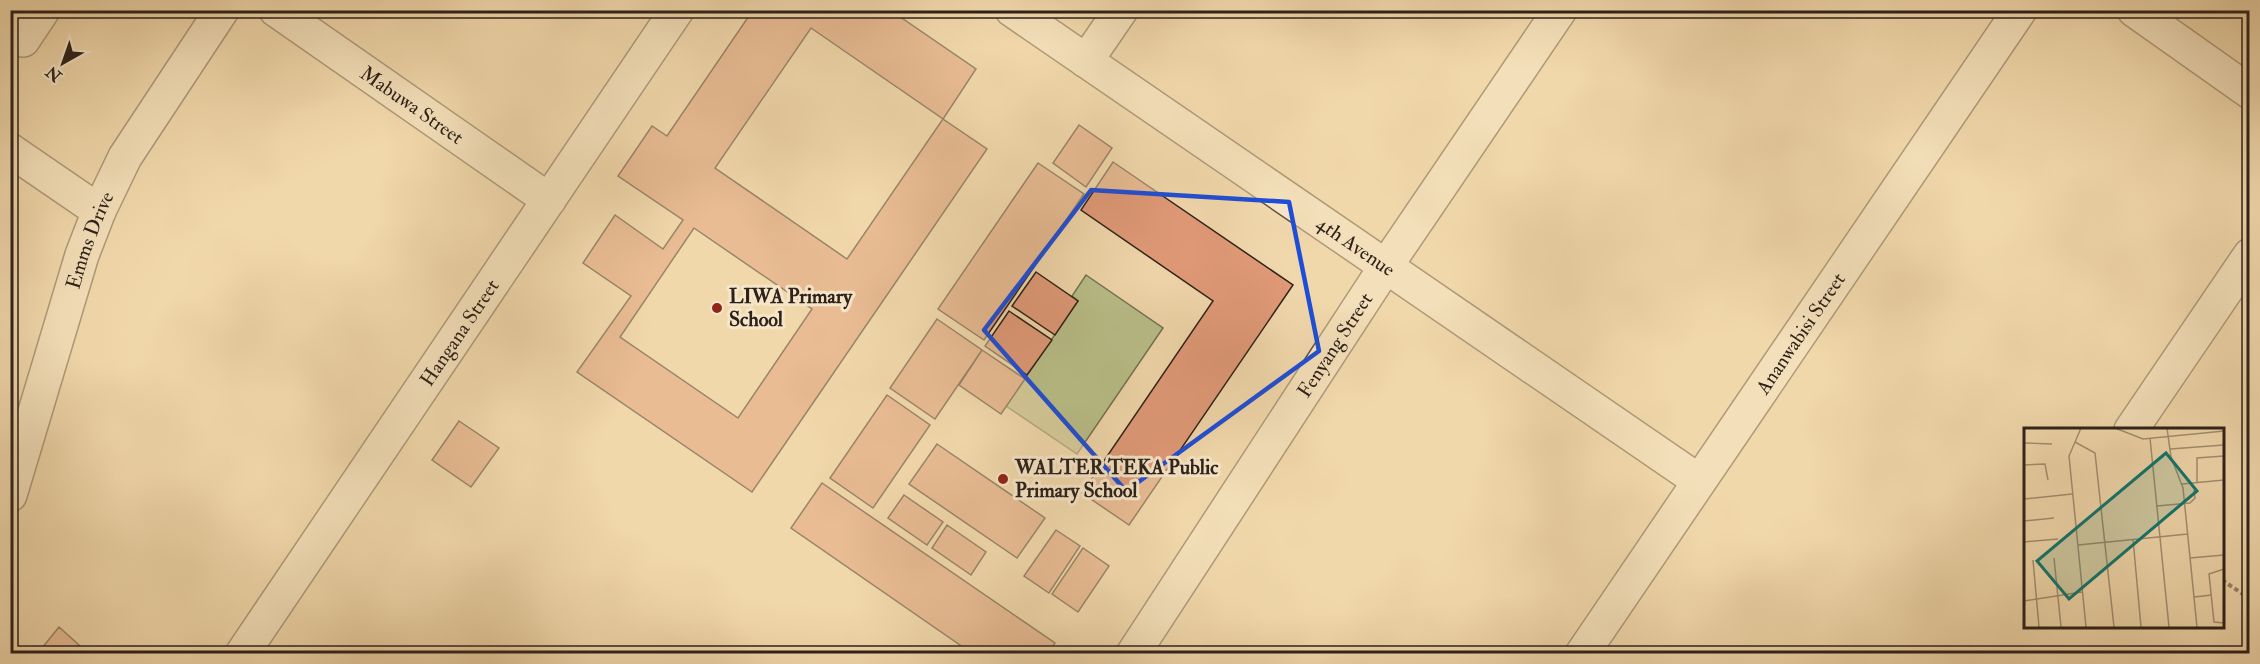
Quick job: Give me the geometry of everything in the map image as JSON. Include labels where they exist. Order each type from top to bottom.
[{"type":"street","points":[[23,40],[43,10]]},
{"type":"street","name":"Emms Drive","points":[[10,495],[82,255],[99,211],[125,157],[222,10]]},
{"type":"street","name":"Mabuwa Street","points":[[276,10],[549,200]]},
{"type":"street","name":"Hangana Street","points":[[242,654],[677,10]]},
{"type":"street","name":"4th Avenue","points":[[1012,10],[1699,481]]},
{"type":"street","points":[[1086,61],[1120,10]]},
{"type":"street","name":"Fenyang Street","points":[[1133,654],[1386,266],[1560,10]]},
{"type":"street","name":"Ananwabisi Street","points":[[1582,654],[2020,10]]},
{"type":"street","points":[[2133,10],[2250,92]]},
{"type":"street","points":[[10,150],[99,211]]},
{"type":"street","points":[[2132,428],[2250,255]]},
{"type":"path","points":[[2224,581],[2250,599]]},
{"type":"highlighted area","points":[[1091,190],[1289,202],[1319,351],[1126,491],[984,330]]},
{"type":"green space","points":[[1086,275],[1163,328],[1077,454],[1006,406],[1078,301],[1072,296]]},
{"type":"building","points":[[753,10],[890,10],[976,69],[943,119],[987,149],[752,492],[577,372],[631,296],[583,263],[615,215],[663,249],[683,220],[618,176],[652,126],[667,136]],"holes":[[[811,28],[943,119],[847,259],[715,168]],[[694,228],[812,309],[738,418],[620,337]]]},
{"type":"building","points":[[1079,125],[1112,148],[1086,187],[1053,163]]},
{"type":"building","points":[[1113,162],[1293,285],[1129,525],[1082,493],[1213,301],[1081,210]]},
{"type":"building","points":[[1038,163],[1084,194],[984,340],[938,309]]},
{"type":"building","points":[[1036,272],[1078,301],[1055,335],[1012,306]]},
{"type":"building","points":[[1009,311],[1052,340],[1027,375],[985,346]]},
{"type":"building","points":[[937,319],[982,350],[935,419],[890,388]]},
{"type":"building","points":[[982,350],[1025,379],[1001,414],[959,385]]},
{"type":"building","points":[[887,395],[930,425],[873,508],[830,478]]},
{"type":"building","points":[[459,421],[499,448],[471,487],[432,460]]},
{"type":"building","points":[[937,444],[1045,518],[1017,558],[909,484]]},
{"type":"building","points":[[822,483],[1055,643],[1048,654],[973,654],[791,528]]},
{"type":"building","points":[[904,495],[943,522],[927,545],[888,518]]},
{"type":"building","points":[[947,525],[986,552],[971,575],[932,548]]},
{"type":"building","points":[[1056,530],[1080,546],[1049,593],[1024,576]]},
{"type":"building","points":[[1083,548],[1109,566],[1078,612],[1052,594]]},
{"type":"building","points":[[59,627],[89,654],[37,654]]},
{"type":"place","name":"LIWA Primary School","points":[[717,308]]},
{"type":"place","name":"WALTER TEKA Public Primary School","points":[[1003,479]]}]
